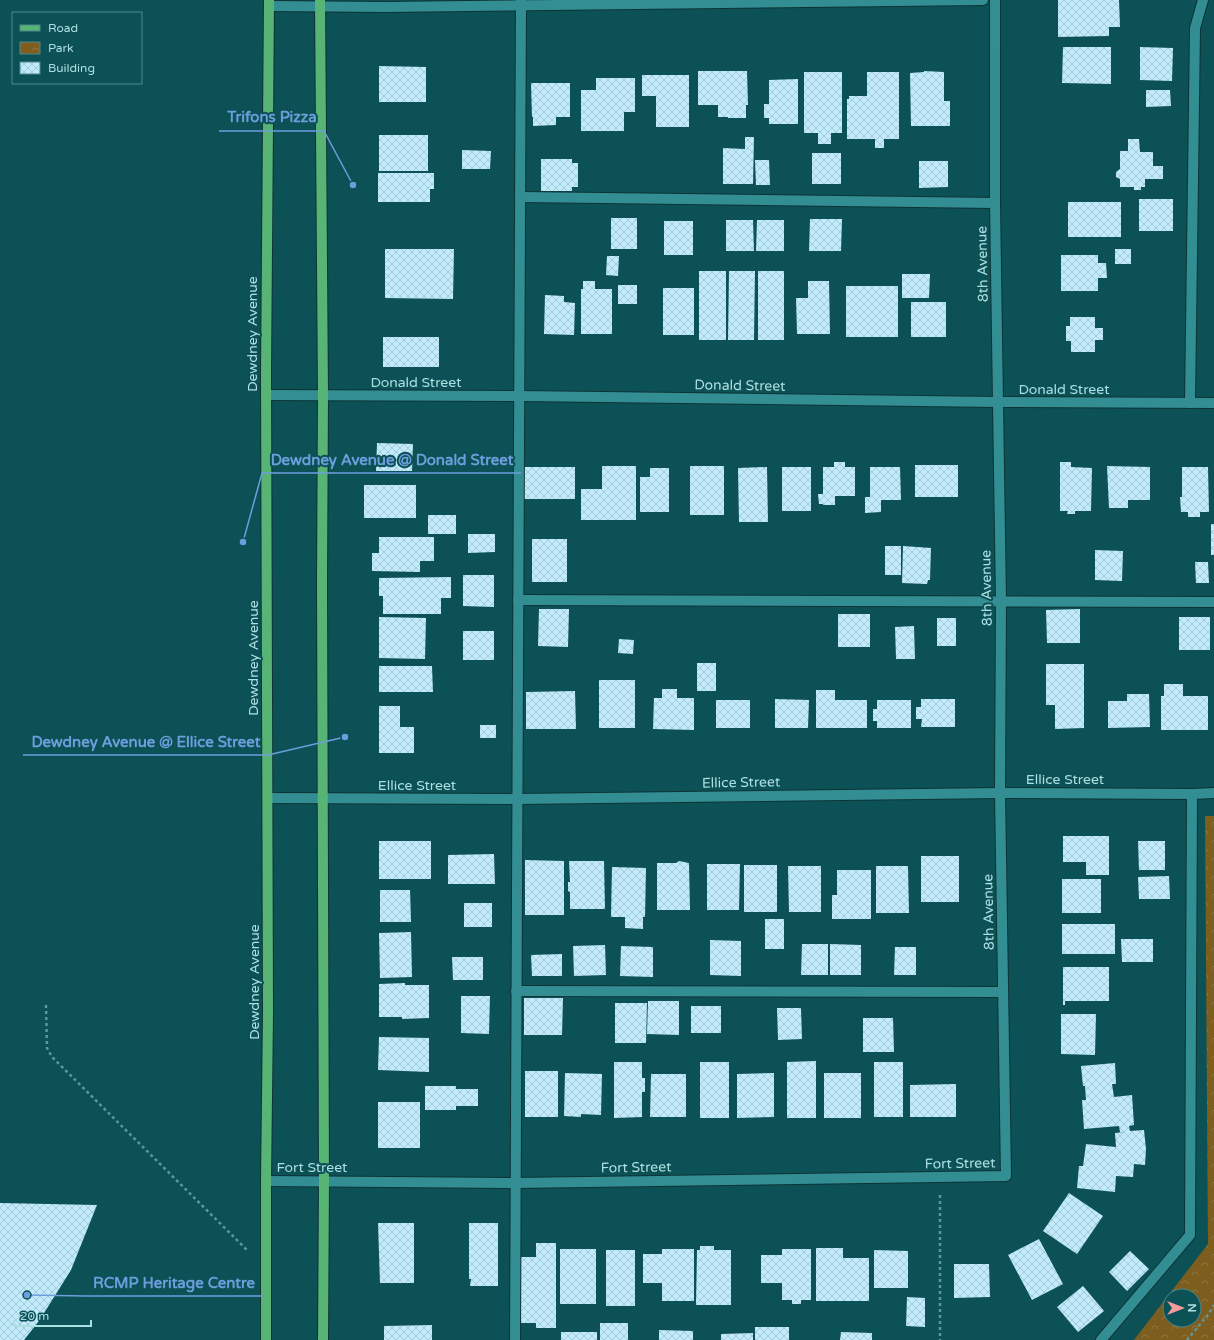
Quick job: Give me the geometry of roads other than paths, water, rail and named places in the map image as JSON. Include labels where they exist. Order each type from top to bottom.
[{"type":"main road","name":"Dewdney Avenue","points":[[266,1340],[268,798],[266,395],[269,3]]},
{"type":"main road","points":[[320,3],[323,395],[323,1340]]},
{"type":"street","points":[[269,3],[320,3],[386,8],[521,2],[983,0]]},
{"type":"street","name":"8th Avenue","points":[[995,0],[995,203],[1001,602],[1000,793],[1006,1176]]},
{"type":"street","points":[[1190,403],[1195,28],[1203,0]]},
{"type":"street","points":[[515,1340],[521,2]]},
{"type":"street","points":[[520,197],[995,203]]},
{"type":"street","name":"Donald Street","points":[[266,395],[1214,403]]},
{"type":"street","points":[[518,600],[1214,602]]},
{"type":"street","name":"Ellice Street","points":[[268,798],[517,799],[1000,793],[1214,793]]},
{"type":"street","points":[[1101,1340],[1190,1235],[1192,794]]},
{"type":"street","points":[[516,991],[1003,992]]},
{"type":"street","name":"Fort Street","points":[[266,1181],[515,1182],[1006,1176]]},
{"type":"place","name":"Trifons Pizza","points":[[353,185]]},
{"type":"place","name":"Dewdney Avenue @ Donald Street","points":[[243,542]]},
{"type":"place","name":"Dewdney Avenue @ Ellice Street","points":[[345,737]]},
{"type":"place","name":"RCMP Heritage Centre","points":[[27,1295]]}]
